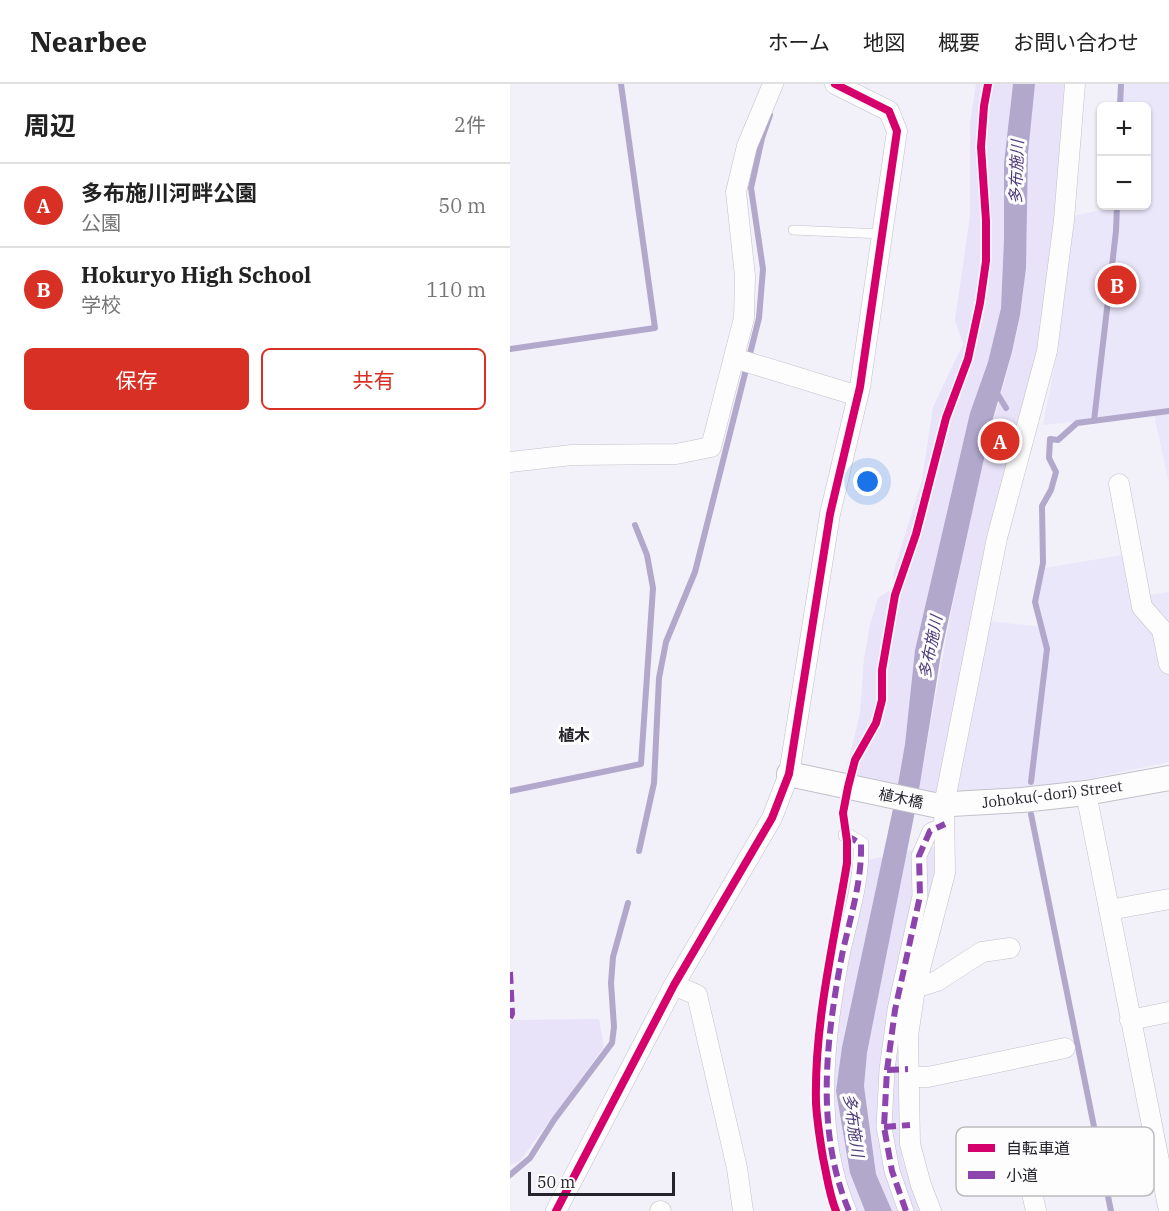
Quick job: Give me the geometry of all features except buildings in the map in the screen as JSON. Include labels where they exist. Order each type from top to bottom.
[{"type":"street","points":[[510,462],[572,455],[676,454],[711,447],[744,318],[745,276],[736,192],[747,146],[773,84]]},
{"type":"street","points":[[556,1211],[674,985],[772,818],[789,774],[830,514],[858,396],[897,131],[889,111],[835,84]]},
{"type":"street","points":[[931,1211],[910,1144],[908,1036],[915,988],[945,873],[941,811],[997,537],[1047,351],[1064,220],[1075,84]]},
{"type":"street","points":[[734,358],[858,396]]},
{"type":"street","points":[[1119,484],[1142,606],[1162,630],[1169,664]]},
{"type":"street","name":"植木橋","points":[[789,774],[868,791],[941,811]]},
{"type":"street","name":"Johoku(-dori) Street","points":[[941,811],[1086,793],[1169,778]]},
{"type":"street","points":[[1086,793],[1130,1020],[1161,1129],[1169,1211]]},
{"type":"street","points":[[906,1211],[892,1171],[884,1127],[887,1070],[895,1010],[920,896],[919,856],[941,811]]},
{"type":"street","points":[[843,1208],[828,1125],[826,1080],[831,1023],[842,956],[862,868],[861,844],[846,835]]},
{"type":"street","points":[[1109,910],[1169,899]]},
{"type":"street","points":[[915,988],[937,981],[982,952],[1010,948]]},
{"type":"street","points":[[674,985],[697,995],[737,1168],[743,1211]]},
{"type":"street","points":[[1130,1020],[1169,1012]]},
{"type":"street","points":[[887,1070],[928,1077],[1065,1048]]},
{"type":"street","points":[[884,1127],[910,1125]]},
{"type":"street","points":[[1033,1196],[1036,1211]]},
{"type":"lane","points":[[793,230],[882,234]]},
{"type":"shaded area","points":[[976,84],[1013,84],[1004,163],[1001,308],[988,362],[970,413],[915,650],[905,744],[897,790],[844,779],[860,714],[864,659],[870,625],[878,598],[895,587],[893,574],[922,480],[933,407],[963,344],[955,320],[970,216],[970,124]]},
{"type":"shaded area","points":[[1035,84],[1068,84],[1058,219],[1041,350],[937,797],[918,796],[965,544],[983,461],[1020,315],[1026,256],[1029,138]]},
{"type":"shaded area","points":[[1123,84],[1169,84],[1169,484],[1154,414],[1043,425],[1057,354],[1073,216],[1101,210],[1151,210],[1151,102],[1122,102]]},
{"type":"shaded area","points":[[1127,554],[1135,597],[1169,592],[1169,762],[1082,780],[962,794],[955,788],[987,621],[1043,627],[1037,601],[1045,568]]},
{"type":"shaded area","points":[[934,847],[934,886],[900,1014],[902,1159],[923,1211],[892,1211],[876,1174],[864,1086],[867,1053],[907,851]]},
{"type":"shaded area","points":[[883,857],[842,1047],[850,1173],[865,1211],[840,1211],[833,1196],[819,1109],[822,1038],[852,863]]},
{"type":"shaded area","points":[[599,1019],[604,1047],[520,1161],[510,1165],[510,1020]]},
{"type":"water","name":"多布施川","points":[[1013,84],[1035,84],[1028,153],[1026,268],[1020,315],[992,422],[941,654],[918,796],[867,1053],[864,1086],[876,1174],[892,1211],[865,1211],[850,1173],[836,1091],[842,1047],[897,790],[905,744],[915,650],[970,413],[988,362],[1001,308],[1004,163]]},
{"type":"waterway","points":[[510,349],[655,328],[621,84]]},
{"type":"waterway","points":[[1120,102],[1121,84]]},
{"type":"waterway","points":[[639,851],[654,783],[659,678],[666,642],[695,572],[759,318],[763,269],[751,188],[762,138],[770,115]]},
{"type":"waterway","points":[[1094,421],[1117,210]]},
{"type":"waterway","points":[[995,390],[1006,408]]},
{"type":"waterway","points":[[1031,782],[1047,649],[1035,602],[1043,563],[1042,506],[1051,490],[1056,472],[1049,458],[1050,439],[1058,440],[1077,423],[1169,411]]},
{"type":"waterway","points":[[510,791],[641,764],[653,588],[647,555],[635,525]]},
{"type":"waterway","points":[[1031,814],[1094,1127]]},
{"type":"waterway","points":[[510,1175],[530,1158],[554,1120],[612,1043],[614,1027],[611,983],[613,957],[628,903]]},
{"type":"waterway","points":[[1108,1196],[1111,1211]]},
{"type":"marked path","points":[[906,1211],[892,1171],[884,1127],[887,1070],[895,1010],[920,896],[919,856],[930,831],[945,824]]},
{"type":"marked path","points":[[846,835],[861,844],[861,858],[858,886],[836,987],[828,1052],[827,1084],[831,1149],[838,1180],[849,1211]]},
{"type":"marked path","points":[[510,972],[512,1014],[510,1018]]},
{"type":"marked path","points":[[887,1070],[908,1069]]},
{"type":"marked path","points":[[884,1127],[910,1125]]},
{"type":"cycle path","points":[[556,1211],[674,985],[772,818],[789,774],[830,514],[860,387],[897,131],[889,111],[835,84]]},
{"type":"cycle path","points":[[836,1211],[823,1158],[816,1103],[816,1073],[826,983],[847,863],[843,813],[855,760],[876,723],[882,700],[882,670],[895,595],[916,534],[946,418],[968,359],[980,303],[986,261],[981,147],[988,84]]},
{"type":"place","name":"Hokuryo High School","points":[[1117,285]]},
{"type":"place","name":"多布施川河畔公園","points":[[1000,441]]},
{"type":"district","name":"植木","points":[[574,735]]}]
